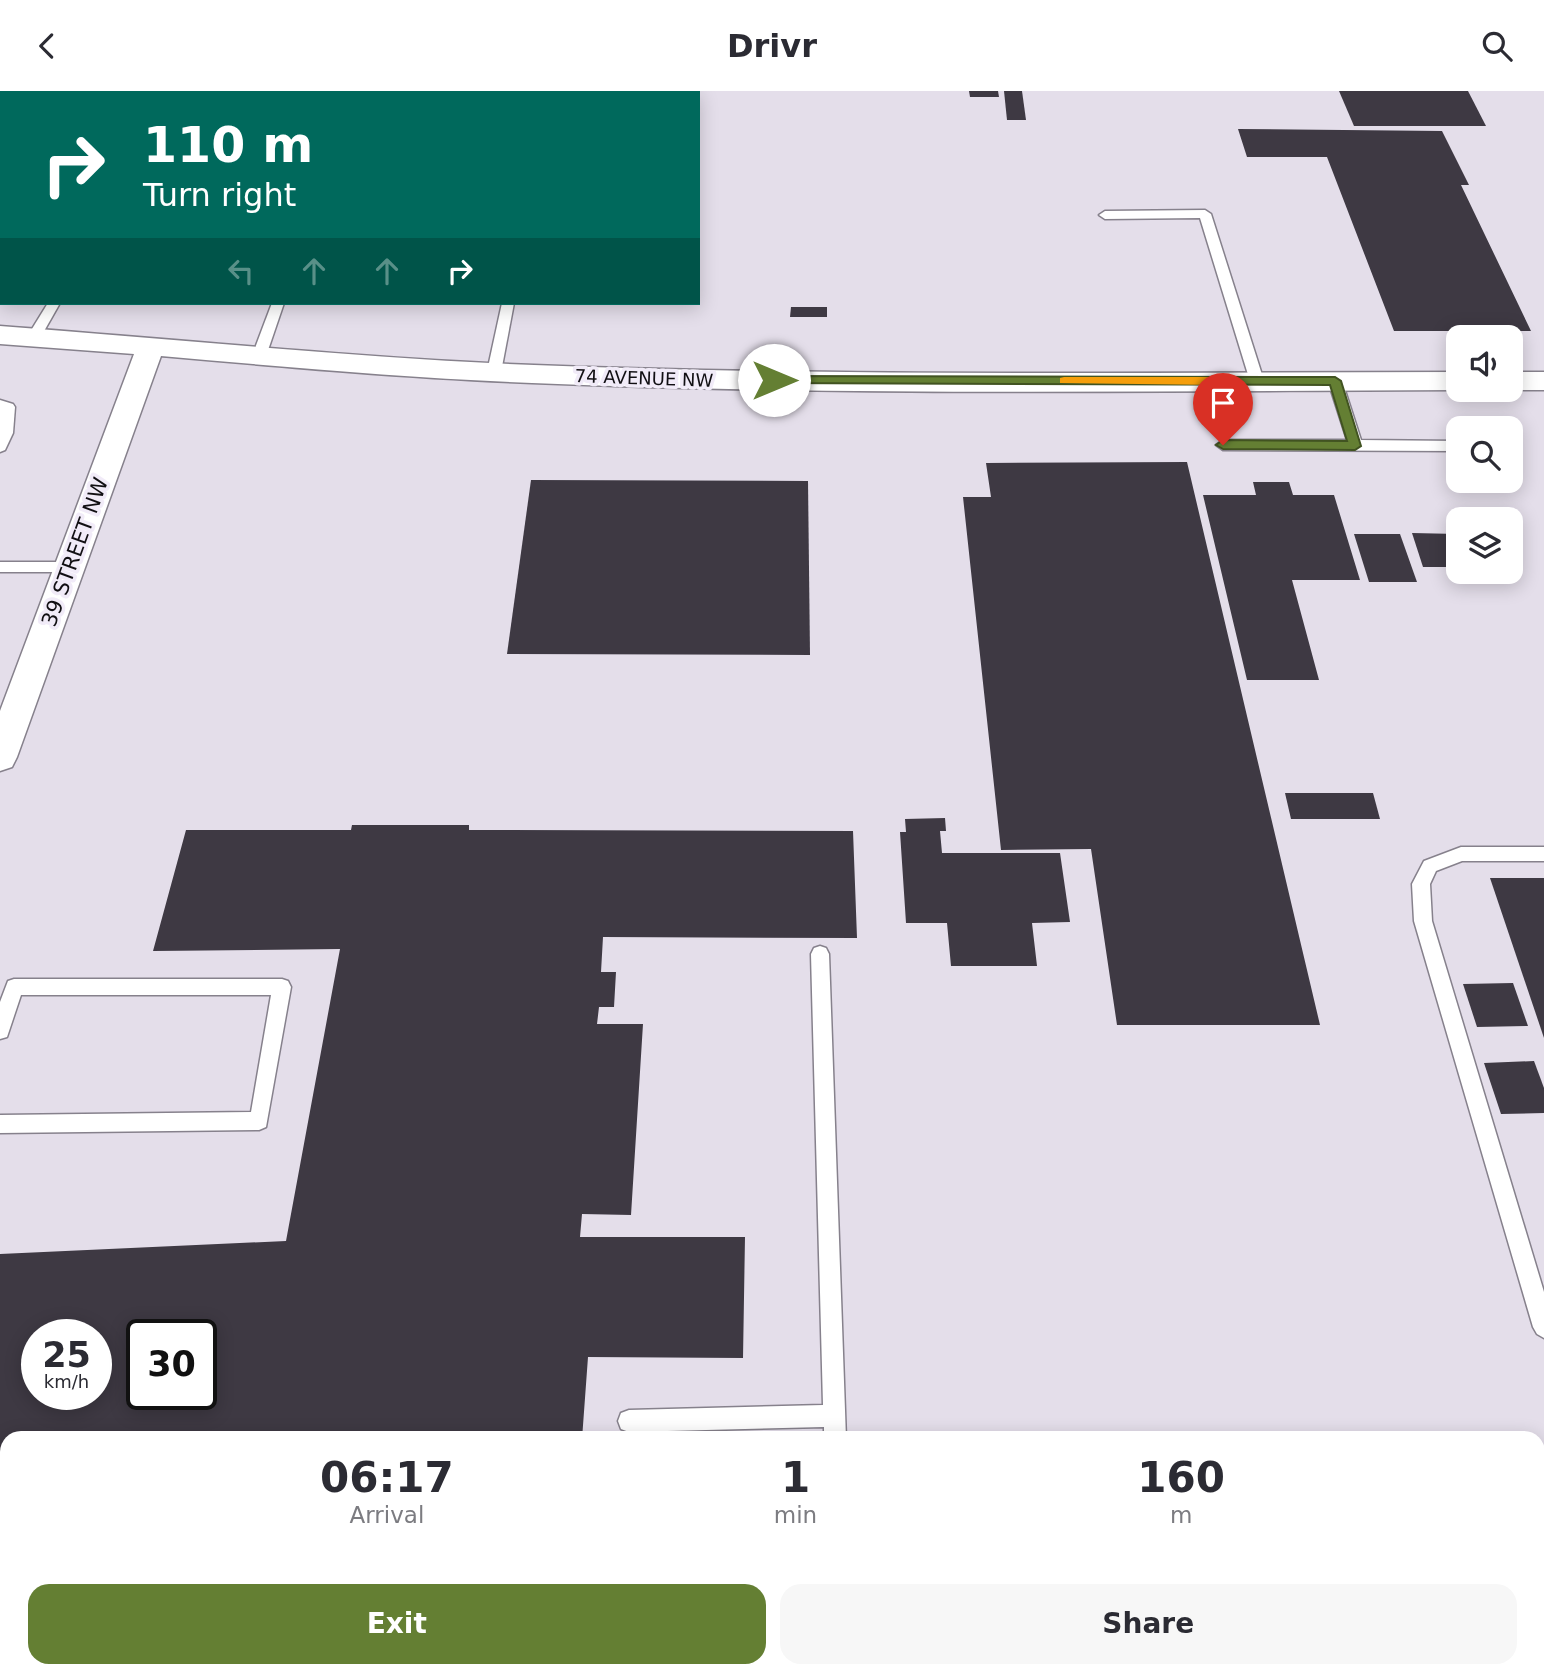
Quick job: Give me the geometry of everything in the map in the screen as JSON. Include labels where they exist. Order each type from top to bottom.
[{"type":"street","name":"74 AVENUE NW","points":[[0,335],[494,372],[721,380],[1446,381]]},
{"type":"street","name":"39 STREET NW","points":[[0,757],[151,347]]},
{"type":"street","points":[[1523,381],[1544,381]]},
{"type":"lane","points":[[1105,215],[1205,214],[1257,381]]},
{"type":"lane","points":[[34,337],[53,305]]},
{"type":"lane","points":[[259,356],[277,305]]},
{"type":"lane","points":[[494,372],[508,305]]},
{"type":"lane","points":[[1335,381],[1355,446]]},
{"type":"lane","points":[[0,405],[8,407],[6,433],[0,447]]},
{"type":"lane","points":[[1223,445],[1446,446]]},
{"type":"lane","points":[[0,567],[70,567]]},
{"type":"lane","points":[[1544,854],[1461,854],[1430,866],[1421,884],[1423,921],[1544,1327]]},
{"type":"lane","points":[[820,954],[835,1431]]},
{"type":"lane","points":[[0,1031],[14,987],[282,986],[259,1121],[0,1125]]},
{"type":"lane","points":[[629,1421],[834,1416]]},
{"type":"building","points":[[969,91],[998,91],[999,97],[970,97]]},
{"type":"building","points":[[1004,91],[1022,91],[1026,120],[1007,120]]},
{"type":"building","points":[[1339,91],[1468,91],[1486,126],[1354,126]]},
{"type":"building","points":[[1238,129],[1442,131],[1469,185],[1461,185],[1531,331],[1523,331],[1523,325],[1446,325],[1446,331],[1394,331],[1327,157],[1247,157]]},
{"type":"building","points":[[791,307],[827,307],[827,317],[790,317]]},
{"type":"building","points":[[1187,462],[1320,1025],[1117,1025],[1091,849],[1001,850],[963,497],[991,497],[986,463]]},
{"type":"building","points":[[531,480],[808,481],[810,655],[507,654]]},
{"type":"building","points":[[1253,482],[1289,482],[1293,495],[1334,495],[1360,580],[1292,580],[1319,680],[1247,680],[1203,495],[1256,495]]},
{"type":"building","points":[[1412,533],[1446,534],[1446,567],[1423,567]]},
{"type":"building","points":[[1354,534],[1400,534],[1417,582],[1369,582]]},
{"type":"building","points":[[1285,793],[1373,793],[1380,819],[1291,819]]},
{"type":"building","points":[[945,818],[946,831],[940,831],[942,853],[1060,853],[1070,922],[1032,923],[1037,966],[951,966],[947,923],[906,923],[900,832],[906,832],[905,819]]},
{"type":"building","points":[[352,825],[469,825],[469,830],[853,831],[857,938],[603,937],[601,972],[616,972],[614,1007],[599,1007],[597,1024],[643,1024],[631,1215],[582,1214],[580,1237],[745,1237],[743,1358],[588,1357],[583,1431],[0,1431],[0,1254],[286,1241],[340,949],[153,951],[186,830],[351,830]]},
{"type":"building","points":[[1490,878],[1544,878],[1544,1038]]},
{"type":"building","points":[[1513,983],[1528,1026],[1477,1027],[1463,984]]},
{"type":"building","points":[[1534,1061],[1544,1088],[1544,1113],[1501,1114],[1484,1063]]},
{"type":"slow traffic","points":[[1064,381],[1216,381]]},
{"type":"route","points":[[774,380],[1335,381],[1355,446],[1223,445]]}]
